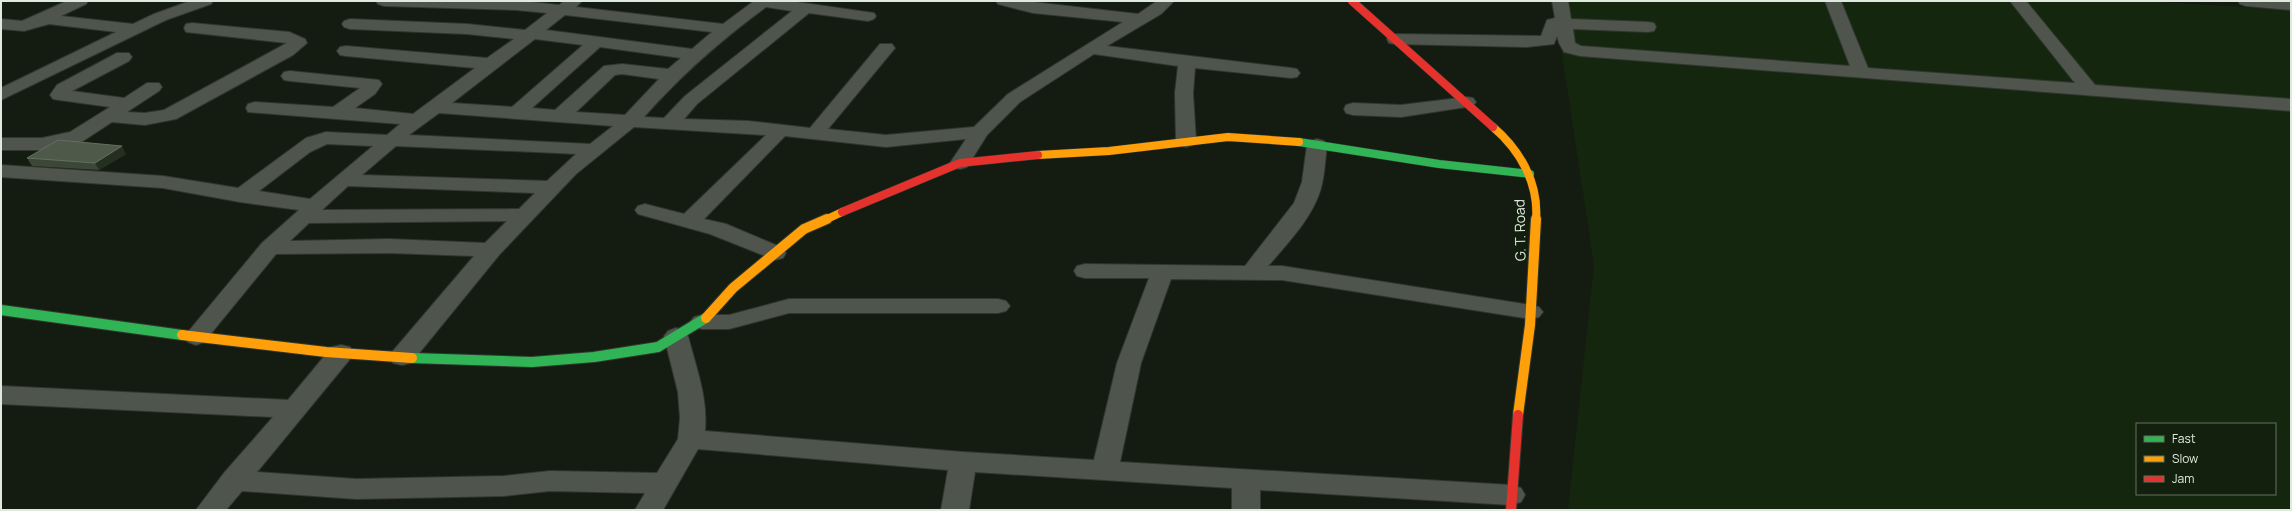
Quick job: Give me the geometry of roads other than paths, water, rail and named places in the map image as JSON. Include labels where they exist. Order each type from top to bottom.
[{"type":"street","points":[[1,24],[24,26],[80,1]]},
{"type":"street","points":[[1,96],[133,29],[167,14],[205,1]]},
{"type":"street","points":[[384,1],[568,6],[726,29]]},
{"type":"street","points":[[960,163],[980,132],[1014,98],[1155,11],[1166,1]]},
{"type":"street","name":"G. T. Road","points":[[1352,1],[1468,102],[1506,138],[1530,174],[1537,209],[1531,312],[1515,440],[1511,503]]},
{"type":"street","points":[[1560,1],[1567,43],[1570,48],[1580,51],[2291,105]]},
{"type":"street","points":[[1833,1],[1861,73]]},
{"type":"street","points":[[2018,1],[2091,91]]},
{"type":"street","points":[[2246,1],[2291,5]]},
{"type":"street","points":[[402,357],[491,250],[553,187],[594,150],[630,121],[672,75],[697,56],[726,29],[762,2],[804,9],[868,16]]},
{"type":"street","points":[[1008,2],[1033,8],[1140,19]]},
{"type":"street","points":[[196,337],[270,248],[307,212],[392,140],[437,107],[529,34],[568,6]]},
{"type":"street","points":[[669,124],[691,100],[804,9]]},
{"type":"street","points":[[39,20],[60,20],[133,29]]},
{"type":"street","points":[[1395,39],[1543,41],[1548,40],[1553,23],[1648,27]]},
{"type":"street","points":[[350,24],[467,29],[529,34],[597,41],[697,56]]},
{"type":"street","points":[[109,116],[145,120],[169,115],[299,43],[289,37],[192,28]]},
{"type":"street","points":[[517,112],[597,41]]},
{"type":"street","points":[[816,132],[886,48]]},
{"type":"street","points":[[1094,49],[1145,57],[1187,60],[1291,73]]},
{"type":"street","points":[[346,51],[491,64]]},
{"type":"street","points":[[123,57],[63,89],[59,95],[129,104]]},
{"type":"street","points":[[1186,141],[1184,93],[1187,60]]},
{"type":"street","points":[[560,116],[610,70],[622,69],[672,75]]},
{"type":"street","points":[[290,76],[373,84],[369,90],[338,112]]},
{"type":"street","points":[[1,144],[42,144],[61,142],[76,137],[153,87]]},
{"type":"street","points":[[1353,109],[1401,111],[1468,102]]},
{"type":"street","points":[[437,107],[669,124],[816,132],[886,141],[980,132]]},
{"type":"street","points":[[255,108],[338,112],[418,120]]},
{"type":"street","points":[[689,221],[741,172],[781,130]]},
{"type":"street","points":[[1,310],[196,337],[341,353],[532,362],[587,358],[658,347],[702,322],[734,288],[804,229],[869,199],[960,163],[1021,156],[1109,151],[1228,137],[1277,139],[1439,164],[1530,174]]},
{"type":"street","points":[[240,196],[302,148],[318,139],[392,140],[558,147],[594,150]]},
{"type":"street","points":[[1253,271],[1301,209],[1309,194],[1315,169],[1317,145]]},
{"type":"street","points":[[1,171],[163,182],[240,196],[307,212],[525,215]]},
{"type":"street","points":[[343,180],[553,187]]},
{"type":"street","points":[[645,210],[718,229],[775,253]]},
{"type":"street","points":[[270,248],[389,246],[491,250]]},
{"type":"street","points":[[1085,271],[1253,271],[1344,282],[1531,312]]},
{"type":"street","points":[[1105,470],[1129,363],[1163,271]]},
{"type":"street","points":[[702,322],[729,322],[789,306],[998,306]]},
{"type":"street","points":[[649,510],[691,439],[694,410],[689,382],[680,356],[676,336]]},
{"type":"street","points":[[210,510],[341,353]]},
{"type":"street","points":[[1,395],[294,409]]},
{"type":"street","points":[[691,439],[963,462],[1246,478],[1511,503]]},
{"type":"street","points":[[955,510],[963,462]]},
{"type":"street","points":[[1246,478],[1246,510]]},
{"type":"street","points":[[234,480],[356,489],[504,486],[550,481],[665,483]]}]
